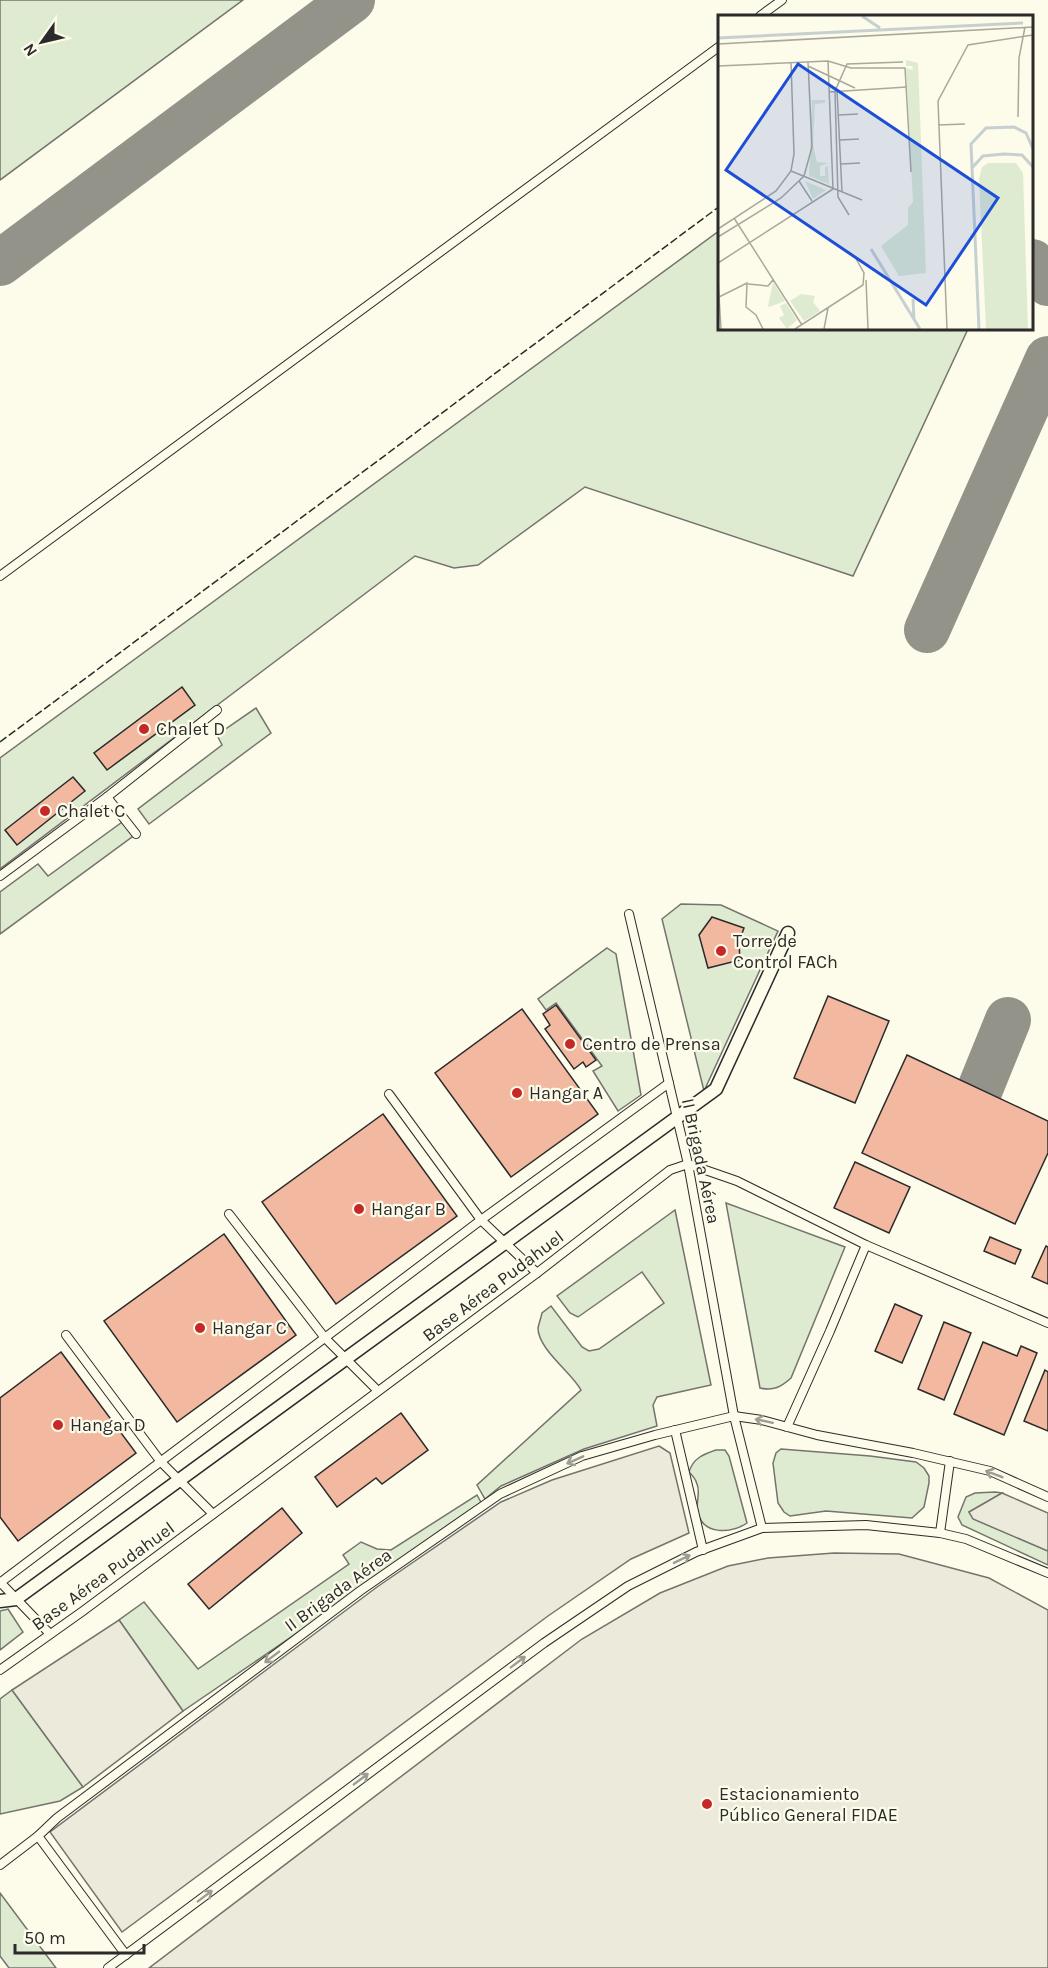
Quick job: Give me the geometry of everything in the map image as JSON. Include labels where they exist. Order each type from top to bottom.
[{"type":"street","points":[[0,1601],[16,1599],[716,1089],[788,933]]},
{"type":"lane","points":[[761,15],[782,0]]},
{"type":"lane","points":[[0,576],[718,47]]},
{"type":"lane","points":[[0,876],[107,797],[217,710]]},
{"type":"lane","points":[[107,797],[136,834]]},
{"type":"lane","name":"II Brigada Aérea","points":[[629,914],[688,1164],[734,1416],[762,1528]]},
{"type":"lane","points":[[50,1634],[0,1582],[482,1220],[669,1083]]},
{"type":"lane","points":[[389,1094],[482,1220],[537,1273]]},
{"type":"lane","points":[[688,1164],[736,1181],[866,1245],[1048,1323]]},
{"type":"lane","name":"Base Aérea Pudahuel","points":[[0,1670],[537,1273],[670,1170],[688,1164]]},
{"type":"lane","points":[[229,1214],[325,1338],[378,1390]]},
{"type":"lane","points":[[787,1426],[866,1245]]},
{"type":"lane","points":[[66,1335],[161,1462],[213,1514]]},
{"type":"lane","name":"II Brigada Aérea","points":[[0,1865],[38,1836],[57,1818],[360,1590],[500,1494],[582,1456],[734,1416],[950,1461],[990,1472],[1048,1497]]},
{"type":"lane","points":[[675,1430],[703,1550]]},
{"type":"lane","points":[[940,1533],[950,1461]]},
{"type":"lane","points":[[108,1968],[544,1642],[628,1586],[703,1550],[762,1528],[866,1525],[940,1533],[966,1539],[1048,1573]]},
{"type":"lane","points":[[38,1836],[126,1955]]},
{"type":"green space","points":[[0,0],[243,0],[0,180]]},
{"type":"green space","points":[[718,232],[718,330],[968,330],[853,576],[585,487],[478,565],[454,568],[415,556],[0,869],[0,758]]},
{"type":"green space","points":[[256,708],[271,733],[149,824],[138,809],[222,745],[217,735]]},
{"type":"green space","points":[[125,820],[136,834],[0,934],[0,892],[38,864],[48,876]]},
{"type":"green space","points":[[681,904],[721,905],[778,931],[704,1091],[662,919]]},
{"type":"green space","points":[[607,948],[616,954],[641,1095],[618,1111],[593,1071],[602,1066],[556,1003],[546,1010],[538,999]]},
{"type":"green space","points":[[726,1203],[845,1247],[791,1378],[773,1389],[760,1388]]},
{"type":"green space","points":[[675,1210],[711,1385],[657,1397],[653,1405],[657,1426],[584,1449],[501,1486],[485,1499],[477,1485],[581,1390],[543,1344],[538,1328],[542,1313],[551,1306],[582,1347],[589,1351],[599,1349],[664,1303],[642,1272],[578,1317],[570,1313],[557,1296]]},
{"type":"green space","points":[[781,1449],[916,1462],[929,1476],[924,1507],[912,1518],[826,1511],[790,1516],[778,1503],[773,1463],[776,1453]]},
{"type":"green space","points":[[716,1450],[725,1450],[729,1456],[747,1523],[734,1529],[719,1530],[706,1526],[697,1510],[698,1487],[689,1472],[696,1460]]},
{"type":"green space","points":[[975,1493],[1002,1493],[969,1512],[974,1519],[1048,1551],[1048,1565],[962,1525],[958,1517],[966,1497]]},
{"type":"green space","points":[[477,1495],[483,1506],[183,1711],[119,1620],[144,1602],[198,1669],[349,1564],[343,1555],[361,1542],[377,1549],[391,1550]]},
{"type":"green space","points":[[8,1609],[23,1632],[0,1650],[0,1611]]},
{"type":"green space","points":[[12,1690],[83,1787],[60,1801],[0,1814],[0,1699]]},
{"type":"green space","points":[[0,1893],[56,1968],[9,1968],[0,1956]]},
{"type":"shaded area","points":[[659,1446],[670,1453],[689,1533],[631,1559],[548,1616],[122,1932],[50,1832],[377,1587],[501,1502],[552,1480]]},
{"type":"shaded area","points":[[1002,1493],[1048,1513],[1048,1551],[973,1519],[969,1512]]},
{"type":"shaded area","name":"Estacionamiento Público General FIDAE","points":[[834,1553],[899,1554],[989,1578],[1048,1610],[1048,1968],[149,1968],[582,1639],[660,1593],[728,1566],[768,1558]]},
{"type":"shaded area","points":[[119,1620],[183,1711],[83,1787],[12,1690]]},
{"type":"building","name":"Chalet D","points":[[182,687],[195,705],[107,770],[94,753]]},
{"type":"building","name":"Chalet C","points":[[73,777],[85,791],[17,845],[5,830]]},
{"type":"building","name":"Torre de Control FACh","points":[[712,917],[744,928],[739,942],[740,960],[708,968],[699,935]]},
{"type":"building","points":[[828,996],[889,1021],[855,1103],[794,1078]]},
{"type":"building","name":"Centro de Prensa","points":[[556,1005],[596,1060],[586,1067],[583,1062],[574,1069],[545,1029],[550,1025],[543,1014]]},
{"type":"building","name":"Hangar A","points":[[522,1009],[598,1114],[511,1177],[435,1073]]},
{"type":"building","points":[[907,1055],[1048,1121],[1048,1153],[1015,1224],[862,1153]]},
{"type":"building","name":"Hangar B","points":[[383,1114],[457,1216],[336,1304],[262,1202]]},
{"type":"building","points":[[855,1162],[910,1187],[889,1233],[834,1208]]},
{"type":"building","name":"Hangar C","points":[[224,1234],[296,1335],[177,1422],[104,1321]]},
{"type":"building","points":[[990,1237],[1021,1250],[1015,1264],[984,1251]]},
{"type":"building","points":[[1046,1246],[1048,1247],[1048,1284],[1032,1277]]},
{"type":"building","points":[[895,1304],[922,1316],[902,1363],[875,1351]]},
{"type":"building","points":[[944,1322],[971,1333],[944,1400],[918,1389]]},
{"type":"building","points":[[983,1342],[1017,1356],[1021,1346],[1037,1353],[1004,1435],[954,1414]]},
{"type":"building","name":"Hangar D","points":[[61,1352],[136,1453],[18,1541],[0,1517],[0,1398]]},
{"type":"building","points":[[1045,1370],[1048,1372],[1048,1431],[1024,1421]]},
{"type":"building","points":[[401,1413],[428,1450],[382,1484],[376,1478],[337,1507],[315,1477]]},
{"type":"building","points":[[282,1508],[302,1533],[209,1609],[188,1584]]},
{"type":"taxiway","points":[[0,263],[352,0]]},
{"type":"taxiway","points":[[1033,263],[1048,283]]},
{"type":"taxiway","points":[[927,630],[1048,359]]},
{"type":"taxiway","points":[[980,1089],[1008,1020]]},
{"type":"fence","points":[[0,742],[718,207]]},
{"type":"place","name":"Chalet D","points":[[144,729]]},
{"type":"place","name":"Chalet C","points":[[45,811]]},
{"type":"place","name":"Torre de Control FACh","points":[[721,951]]},
{"type":"place","name":"Centro de Prensa","points":[[570,1044]]},
{"type":"place","name":"Hangar A","points":[[517,1093]]},
{"type":"place","name":"Hangar B","points":[[359,1209]]},
{"type":"place","name":"Hangar C","points":[[200,1328]]},
{"type":"place","name":"Hangar D","points":[[58,1425]]},
{"type":"place","name":"Estacionamiento Público General FIDAE","points":[[707,1804]]}]
